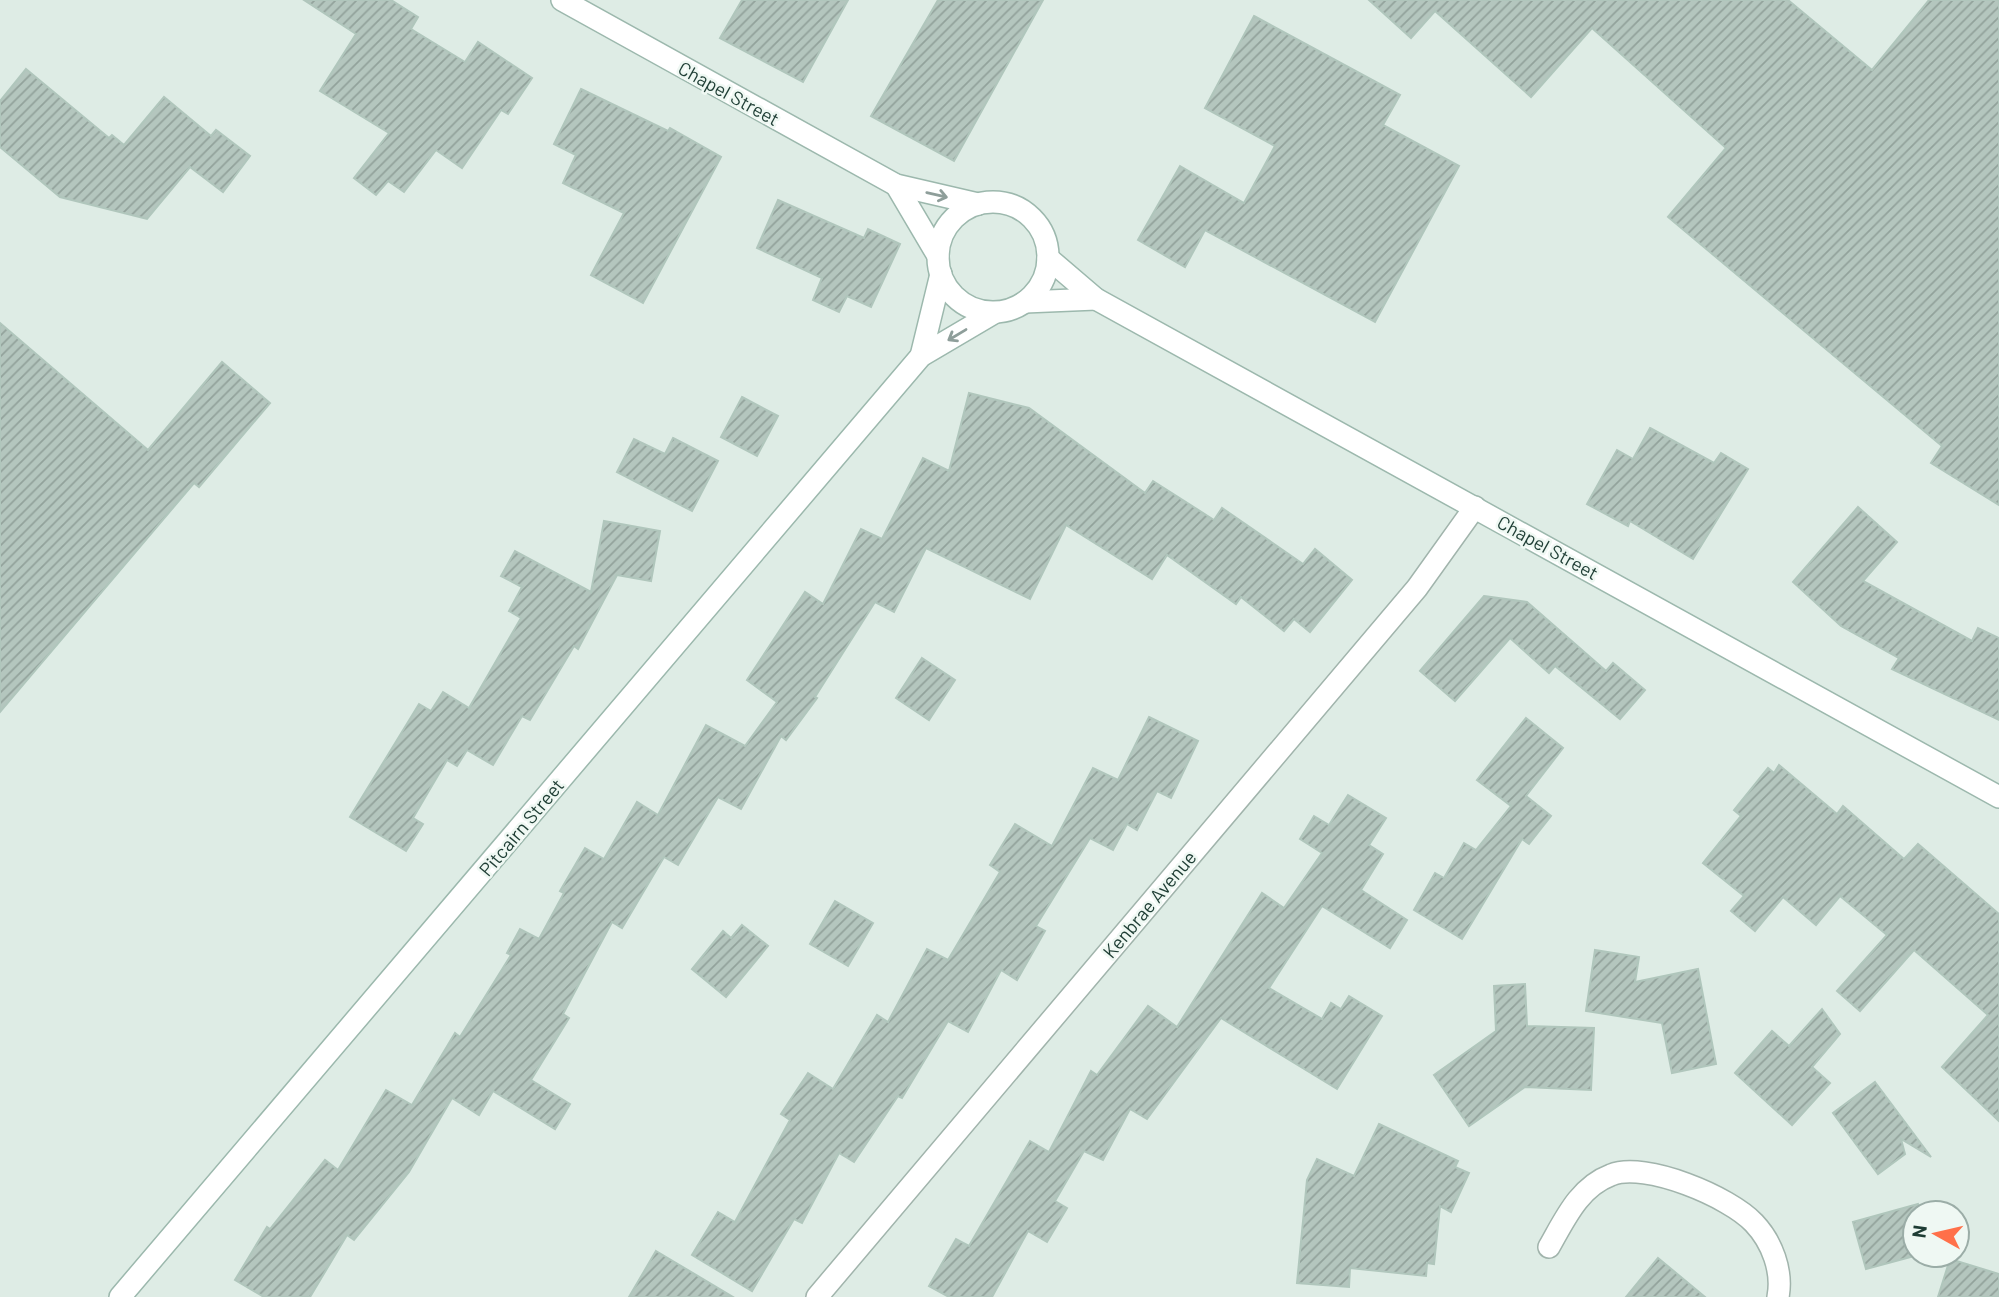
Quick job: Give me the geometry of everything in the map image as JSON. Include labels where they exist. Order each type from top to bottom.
[{"type":"street","name":"Chapel Street","points":[[562,0],[896,186],[978,204]]},
{"type":"street","name":"Chapel Street","points":[[896,186],[940,265]]},
{"type":"street","points":[[1026,302],[1038,290],[1048,258],[1046,241],[1039,226],[1027,213],[995,202],[978,204],[962,212],[950,224],[942,239],[940,265],[949,290],[961,302],[977,310],[994,313],[1026,302],[1096,299]]},
{"type":"street","name":"Chapel Street","points":[[1048,258],[1096,299],[1999,797]]},
{"type":"street","name":"Pitcairn Street","points":[[921,356],[940,265]]},
{"type":"street","name":"Pitcairn Street","points":[[120,1297],[921,356],[994,313]]},
{"type":"street","name":"Kenbrae Avenue","points":[[817,1297],[1417,588],[1475,507]]},
{"type":"street","points":[[1549,1247],[1570,1210],[1597,1182],[1612,1174],[1631,1171],[1655,1174],[1680,1181],[1731,1206],[1754,1222],[1768,1242],[1777,1264],[1778,1297]]},
{"type":"building","points":[[304,0],[391,0],[418,17],[411,29],[465,62],[478,42],[532,78],[508,114],[501,110],[462,168],[436,150],[404,192],[388,181],[376,195],[354,178],[389,133],[320,91],[356,34]]},
{"type":"building","points":[[742,0],[848,0],[803,82],[720,38]]},
{"type":"building","points":[[938,0],[1043,0],[954,161],[871,116]]},
{"type":"building","points":[[1369,0],[1788,0],[1872,70],[1929,0],[1999,0],[1999,505],[1931,463],[1942,446],[1668,217],[1726,148],[1592,28],[1531,97],[1435,11],[1411,38]]},
{"type":"building","points":[[1254,16],[1400,95],[1383,125],[1459,166],[1375,322],[1205,230],[1185,267],[1138,240],[1180,166],[1244,203],[1275,146],[1205,108]]},
{"type":"building","points":[[26,69],[109,138],[112,135],[124,145],[164,97],[211,136],[216,130],[250,156],[223,192],[190,167],[147,219],[60,197],[0,147],[0,101]]},
{"type":"building","points":[[581,89],[668,131],[670,128],[721,157],[643,303],[591,275],[624,213],[563,183],[576,155],[554,144]]},
{"type":"building","points":[[778,200],[864,238],[868,229],[900,244],[871,307],[847,296],[839,312],[813,300],[822,278],[757,248]]},
{"type":"building","points":[[0,323],[148,450],[222,362],[270,403],[199,487],[194,483],[0,712]]},
{"type":"building","points":[[969,393],[1029,408],[1145,493],[1153,481],[1214,520],[1222,508],[1303,564],[1315,549],[1352,580],[1310,632],[1294,619],[1284,631],[1241,597],[1236,604],[1167,555],[1152,579],[1066,525],[1030,599],[926,548],[894,612],[875,602],[815,697],[817,698],[786,740],[781,736],[741,809],[718,797],[678,865],[664,857],[622,928],[612,922],[563,1014],[569,1018],[531,1080],[570,1104],[555,1129],[493,1091],[479,1115],[452,1098],[409,1172],[354,1240],[347,1235],[310,1297],[264,1297],[235,1280],[267,1227],[270,1229],[325,1160],[338,1170],[386,1090],[412,1105],[455,1033],[460,1037],[511,955],[507,953],[520,929],[539,939],[564,893],[560,891],[585,848],[604,859],[637,802],[658,815],[706,725],[745,746],[777,702],[747,680],[805,592],[823,604],[861,529],[882,539],[923,458],[949,471]]},
{"type":"building","points":[[742,397],[778,416],[757,456],[721,437]]},
{"type":"building","points":[[1650,428],[1714,463],[1721,453],[1748,469],[1693,559],[1630,521],[1628,526],[1587,504],[1617,450],[1633,459]]},
{"type":"building","points":[[673,438],[718,461],[692,511],[617,472],[634,439],[665,454]]},
{"type":"building","points":[[1858,507],[1897,542],[1863,581],[1972,641],[1978,628],[1999,638],[1999,720],[1892,669],[1899,658],[1841,626],[1793,582]]},
{"type":"building","points":[[604,521],[660,531],[651,581],[617,575],[578,649],[574,646],[530,720],[522,716],[493,765],[467,750],[457,766],[447,760],[413,818],[423,824],[406,851],[350,817],[419,704],[431,711],[443,692],[469,708],[521,618],[509,611],[522,587],[501,576],[515,551],[591,592]]},
{"type":"building","points":[[1484,596],[1527,602],[1606,671],[1613,663],[1645,690],[1620,719],[1555,666],[1549,673],[1510,638],[1455,701],[1420,671]]},
{"type":"building","points":[[922,658],[955,680],[929,720],[896,698]]},
{"type":"building","points":[[1149,717],[1198,741],[1171,798],[1157,791],[1137,830],[1127,824],[1113,850],[1090,838],[1036,926],[1045,931],[1017,980],[1001,970],[968,1032],[948,1021],[902,1098],[898,1096],[854,1162],[839,1153],[802,1223],[794,1219],[752,1291],[692,1255],[718,1212],[735,1222],[790,1120],[781,1114],[808,1073],[833,1089],[877,1015],[888,1022],[927,949],[948,960],[1000,872],[990,865],[1015,824],[1052,846],[1093,768],[1118,780]]},
{"type":"building","points":[[1526,718],[1563,748],[1526,796],[1551,816],[1529,844],[1522,839],[1462,939],[1414,910],[1435,873],[1444,878],[1464,843],[1476,850],[1511,806],[1477,780]]},
{"type":"building","points":[[1779,765],[1837,814],[1843,806],[1904,859],[1918,844],[1999,914],[1999,1121],[1942,1067],[1988,1015],[1914,950],[1860,1011],[1837,991],[1887,935],[1840,896],[1816,925],[1783,897],[1755,931],[1731,911],[1744,896],[1703,863],[1741,816],[1734,810],[1768,768],[1774,773]]},
{"type":"building","points":[[1348,795],[1386,818],[1369,845],[1383,854],[1361,890],[1407,920],[1390,948],[1322,906],[1269,988],[1322,1019],[1331,1003],[1341,1009],[1349,996],[1382,1016],[1337,1089],[1221,1018],[1147,1119],[1130,1109],[1103,1160],[1084,1151],[1055,1201],[1067,1208],[1047,1242],[1028,1231],[992,1297],[949,1297],[929,1286],[956,1239],[969,1246],[1030,1141],[1049,1152],[1091,1071],[1097,1075],[1148,1006],[1177,1027],[1262,893],[1284,908],[1322,853],[1300,839],[1314,816],[1329,825]]},
{"type":"building","points":[[835,901],[873,923],[848,966],[810,944]]},
{"type":"building","points":[[742,925],[768,946],[726,997],[692,969],[723,931],[731,938]]},
{"type":"building","points":[[1595,950],[1639,957],[1635,982],[1698,969],[1716,1064],[1672,1073],[1662,1023],[1586,1011]]},
{"type":"building","points":[[1525,984],[1527,1026],[1594,1028],[1591,1090],[1525,1087],[1469,1126],[1434,1075],[1496,1031],[1494,986]]},
{"type":"building","points":[[1822,1009],[1840,1034],[1812,1067],[1830,1083],[1792,1125],[1735,1073],[1772,1031],[1789,1046]]},
{"type":"building","points":[[1875,1082],[1931,1157],[1901,1139],[1905,1154],[1878,1174],[1833,1113]]},
{"type":"building","points":[[1379,1124],[1458,1161],[1455,1167],[1469,1173],[1451,1212],[1440,1206],[1434,1264],[1427,1263],[1426,1276],[1350,1268],[1349,1287],[1297,1283],[1307,1180],[1317,1159],[1354,1176]]},
{"type":"building","points":[[1901,1209],[1901,1260],[1866,1269],[1853,1222]]},
{"type":"building","points":[[656,1251],[733,1297],[629,1297]]},
{"type":"building","points":[[1658,1258],[1705,1297],[1626,1297]]},
{"type":"building","points":[[1971,1265],[1999,1274],[1999,1297],[1938,1297],[1947,1269],[1971,1269]]}]
